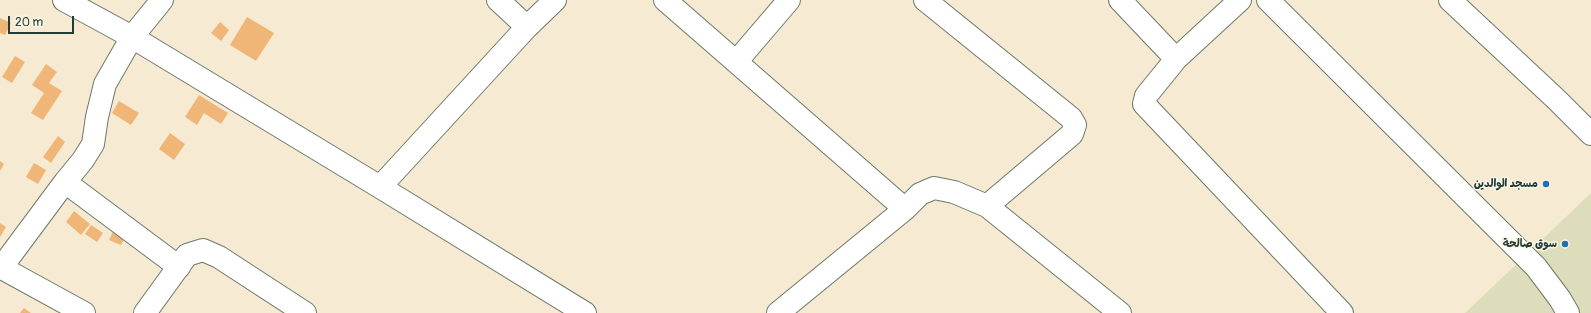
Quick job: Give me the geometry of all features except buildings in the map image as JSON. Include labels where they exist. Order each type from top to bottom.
[{"type":"street","points":[[64,0],[132,37],[585,313]]},
{"type":"street","points":[[84,313],[1,267],[65,182],[84,160],[93,144],[97,117],[105,84],[132,37],[162,0]]},
{"type":"street","points":[[498,0],[527,27]]},
{"type":"street","points":[[380,187],[527,27],[555,0]]},
{"type":"street","points":[[664,0],[905,209]]},
{"type":"street","points":[[736,62],[789,0]]},
{"type":"street","points":[[925,0],[1071,118],[1075,125],[1072,134],[987,206]]},
{"type":"street","points":[[1120,0],[1176,59]]},
{"type":"street","points":[[1240,0],[1176,59],[1146,96],[1144,104],[1342,313]]},
{"type":"street","points":[[1268,0],[1536,267],[1560,299],[1568,313]]},
{"type":"street","points":[[1450,0],[1557,100],[1591,134]]},
{"type":"street","points":[[65,182],[179,267]]},
{"type":"street","points":[[778,313],[905,209],[920,194],[934,188],[954,192],[987,206],[1120,313]]},
{"type":"street","points":[[145,313],[188,255],[203,250],[219,257],[305,313]]},
{"type":"shaded area","name":"سوق صالحة","points":[[1591,193],[1591,313],[1465,313],[1485,294]]},
{"type":"place","name":"مسجد الوالدين","points":[[1546,184]]},
{"type":"place","name":"سوق صالحة","points":[[1565,244]]}]
